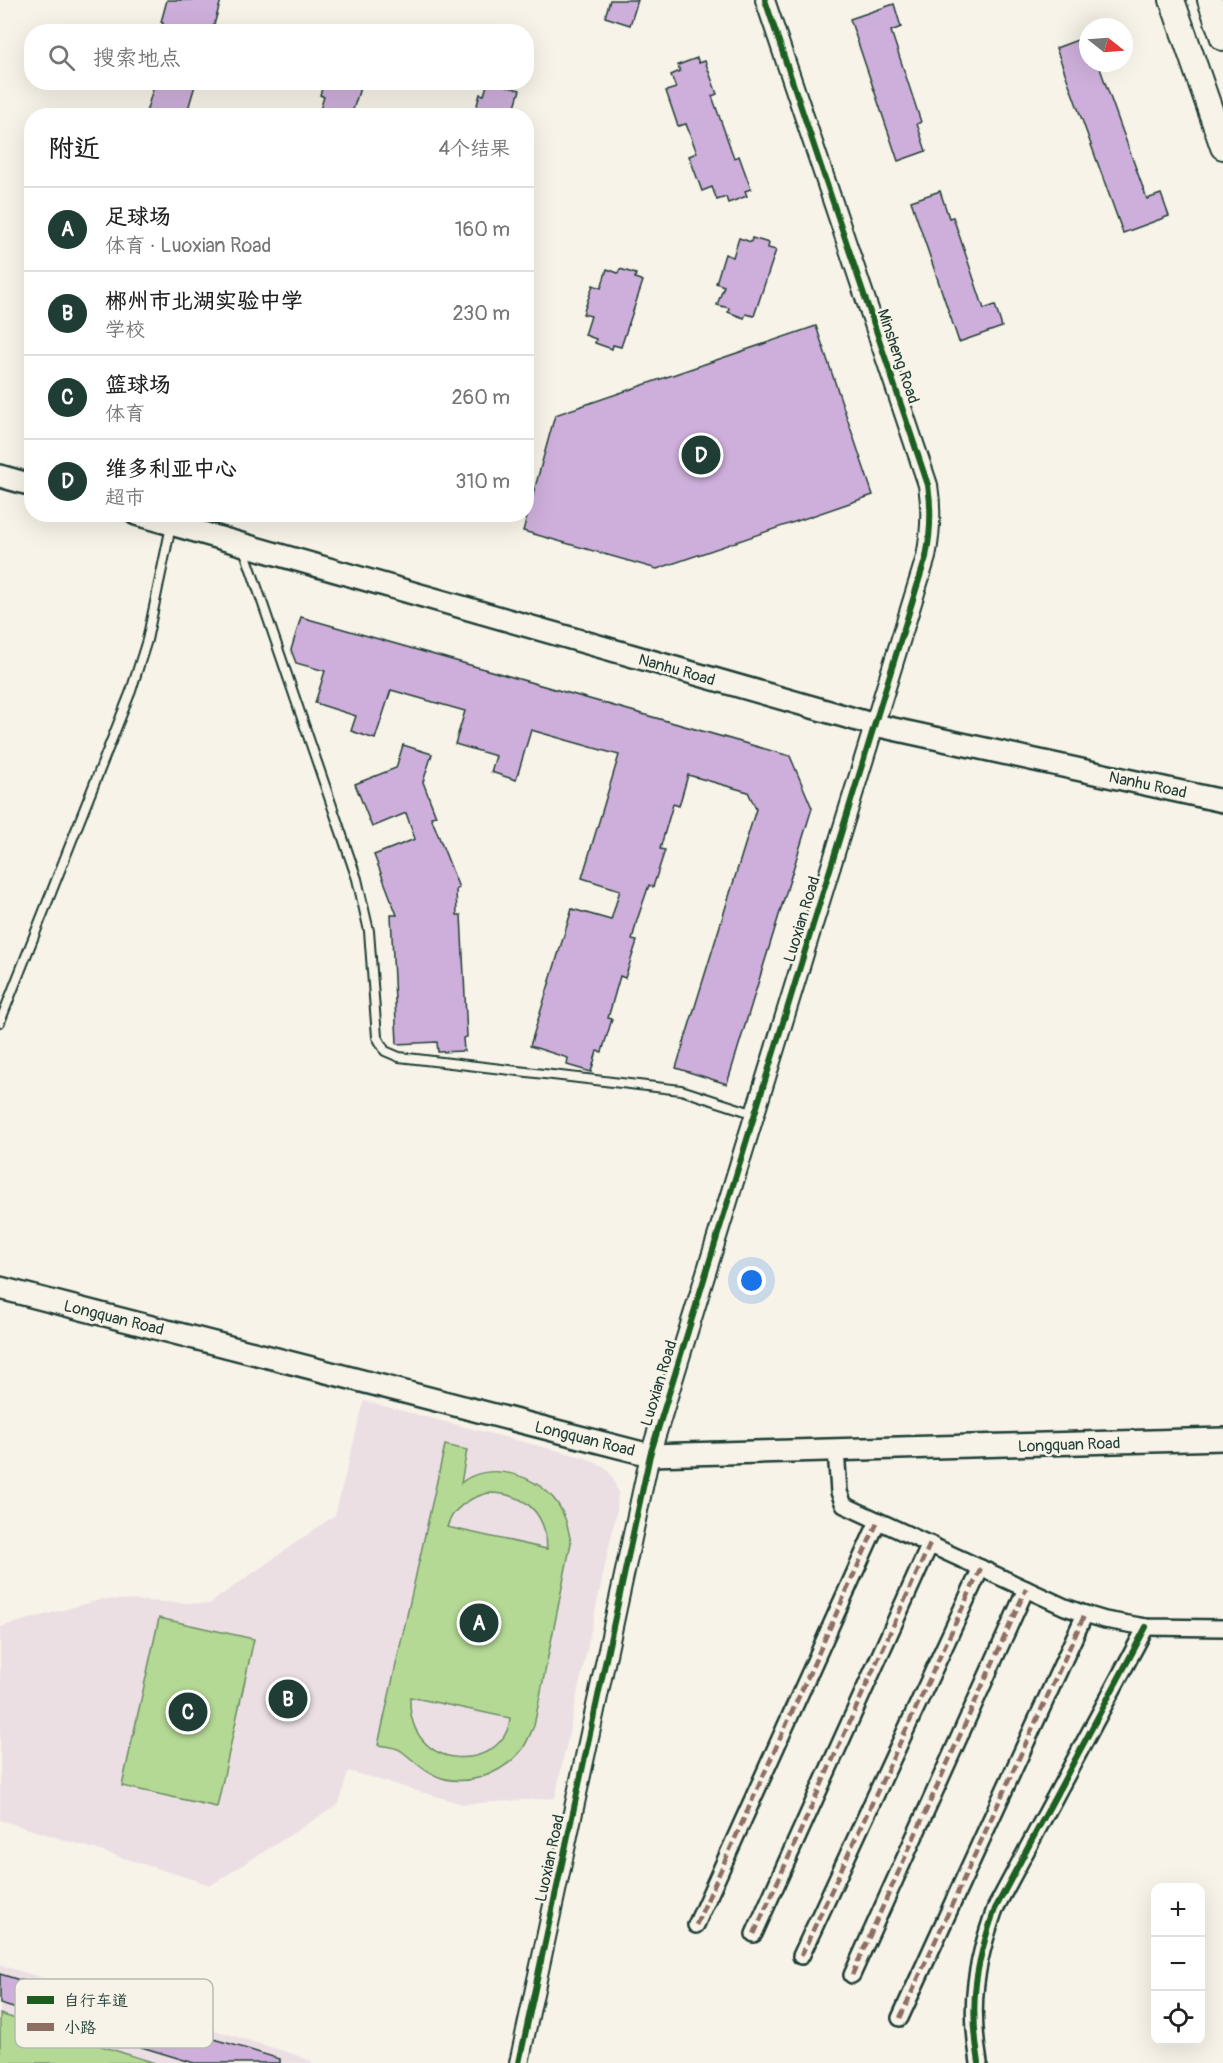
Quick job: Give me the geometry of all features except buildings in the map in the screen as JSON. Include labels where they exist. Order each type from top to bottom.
[{"type":"main road","points":[[1172,0],[1223,147]]},
{"type":"main road","points":[[1210,0],[1223,38]]},
{"type":"main road","points":[[0,476],[24,483]]},
{"type":"main road","name":"Nanhu Road","points":[[161,522],[875,725],[1223,801]]},
{"type":"main road","name":"Longquan Road","points":[[0,1288],[650,1455],[1223,1439]]},
{"type":"street","name":"Minsheng Road","points":[[765,0],[928,485],[932,506],[932,530],[926,557],[875,725]]},
{"type":"street","name":"Luoxian Road","points":[[519,2063],[650,1455],[875,725]]},
{"type":"street","points":[[836,1450],[839,1492],[842,1502],[878,1521],[1085,1614],[1105,1620],[1146,1626],[1223,1628]]},
{"type":"street","points":[[696,1925],[878,1521]]},
{"type":"street","points":[[754,1934],[930,1544]]},
{"type":"street","points":[[801,1956],[981,1568]]},
{"type":"street","points":[[852,1976],[1026,1589]]},
{"type":"street","points":[[900,2018],[1085,1614]]},
{"type":"street","points":[[979,2063],[974,2030],[975,1984],[986,1935],[995,1909],[1146,1626]]},
{"type":"lane","points":[[0,1022],[3,1008],[137,674],[147,640],[171,525]]},
{"type":"lane","points":[[242,545],[357,879],[369,931],[377,1037],[385,1051],[399,1058],[681,1090],[755,1114]]},
{"type":"shaded area","points":[[364,1401],[586,1458],[605,1468],[612,1476],[618,1492],[617,1510],[555,1798],[463,1804],[348,1771],[339,1804],[211,1885],[0,1820],[0,1627],[103,1599],[209,1604],[335,1515]]},
{"type":"shaded area","points":[[0,1965],[46,1979],[15,1979],[15,2048],[213,2048],[213,2030],[316,2063],[0,2063]]},
{"type":"green space","points":[[445,1445],[467,1450],[461,1483],[472,1476],[484,1473],[510,1473],[523,1477],[545,1490],[554,1499],[569,1531],[571,1543],[534,1726],[527,1742],[512,1760],[491,1773],[467,1780],[442,1778],[426,1771],[400,1750],[378,1745]],"holes":[[[488,1493],[513,1497],[531,1507],[543,1525],[547,1549],[447,1527],[453,1514],[463,1504]],[[410,1697],[510,1718],[504,1736],[492,1749],[475,1756],[457,1757],[439,1753],[424,1741],[413,1723]]]},
{"type":"green space","points":[[159,1618],[254,1639],[217,1807],[122,1786]]},
{"type":"green space","points":[[0,2014],[15,2019],[15,2048],[108,2048],[155,2063],[0,2063]]},
{"type":"marked path","points":[[696,1925],[878,1521]]},
{"type":"marked path","points":[[754,1934],[930,1544]]},
{"type":"marked path","points":[[801,1956],[981,1568]]},
{"type":"marked path","points":[[852,1975],[1026,1589]]},
{"type":"marked path","points":[[900,2018],[1085,1614]]},
{"type":"cycle path","points":[[519,2063],[650,1455],[926,557],[929,538],[928,485],[765,0]]},
{"type":"cycle path","points":[[979,2063],[974,2003],[983,1948],[995,1909],[1146,1627]]},
{"type":"place","name":"维多利亚中心","points":[[701,455]]},
{"type":"place","name":"足球场","points":[[479,1623]]},
{"type":"place","name":"郴州市北湖实验中学","points":[[288,1699]]},
{"type":"place","name":"篮球场","points":[[188,1712]]}]
